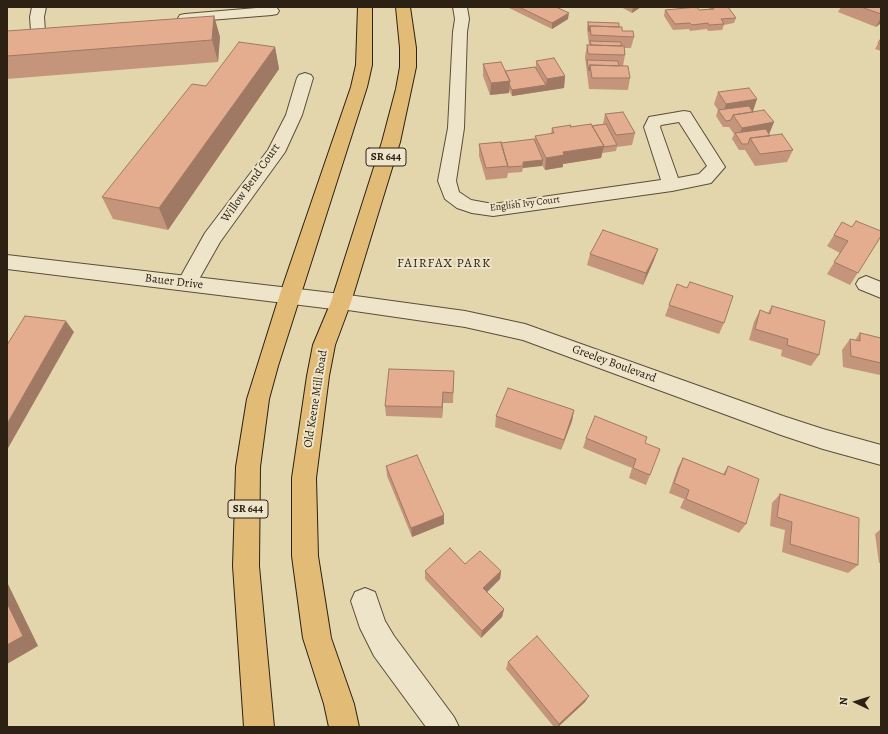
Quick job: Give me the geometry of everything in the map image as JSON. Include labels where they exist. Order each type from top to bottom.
[{"type":"main road","name":"SR 644","points":[[260,727],[252,654],[246,566],[248,467],[258,399],[289,296],[359,87],[364,65],[365,7]]},
{"type":"main road","name":"Old Keene Mill Road","points":[[344,727],[339,704],[317,638],[305,556],[304,478],[318,376],[324,346],[341,302],[391,142],[404,89],[408,48],[403,7]]},
{"type":"street","points":[[38,31],[36,16],[39,7]]},
{"type":"street","name":"English Ivy Court","points":[[460,7],[462,19],[460,32],[456,128],[447,181],[451,194],[464,204],[472,207],[492,210],[672,185]]},
{"type":"street","points":[[170,20],[272,10]]},
{"type":"street","points":[[22,33],[53,30]]},
{"type":"street","name":"Willow Bend Court","points":[[187,283],[212,238],[276,152],[294,115],[305,78]]},
{"type":"street","name":"Bauer Drive","points":[[7,262],[341,302]]},
{"type":"street","name":"Greeley Boulevard","points":[[341,302],[465,319],[524,332],[781,425],[823,439],[881,455]]},
{"type":"street","points":[[365,601],[374,628],[384,646],[444,727]]},
{"type":"building","points":[[519,7],[556,7],[569,13],[552,23]]},
{"type":"building","points":[[697,7],[699,10],[714,9],[712,7],[728,7],[736,18],[721,19],[724,24],[675,24],[665,10]]},
{"type":"building","points":[[861,7],[881,7],[881,14]]},
{"type":"building","points":[[214,16],[212,40],[7,56],[7,31]]},
{"type":"building","points":[[588,22],[619,23],[619,27],[590,26],[589,32]]},
{"type":"building","points":[[590,26],[622,27],[622,31],[633,31],[634,37],[591,35]]},
{"type":"building","points":[[590,41],[621,42],[621,46],[591,45]]},
{"type":"building","points":[[239,42],[275,47],[159,208],[102,197],[192,84],[206,86]]},
{"type":"building","points":[[587,45],[624,46],[625,55],[588,54]]},
{"type":"building","points":[[554,58],[565,76],[547,79],[536,61]]},
{"type":"building","points":[[587,60],[618,61],[619,66],[590,65],[589,71]]},
{"type":"building","points":[[501,62],[510,81],[491,83],[483,64]]},
{"type":"building","points":[[590,65],[628,66],[630,78],[592,78]]},
{"type":"building","points":[[535,67],[546,85],[512,90],[509,84],[510,81],[505,71]]},
{"type":"building","points":[[749,88],[757,99],[726,104],[718,92]]},
{"type":"building","points":[[749,106],[753,112],[733,115],[731,120],[726,121],[718,110]]},
{"type":"building","points":[[764,110],[774,122],[742,128],[733,115]]},
{"type":"building","points":[[623,112],[635,133],[616,135],[605,114]]},
{"type":"building","points":[[591,124],[604,146],[563,152],[564,155],[546,158],[535,136],[554,133],[552,128]]},
{"type":"building","points":[[606,124],[617,145],[604,147],[592,126]]},
{"type":"building","points":[[766,129],[770,136],[750,138],[748,144],[742,144],[735,133]]},
{"type":"building","points":[[782,134],[793,150],[760,154],[750,138]]},
{"type":"building","points":[[534,139],[543,160],[523,162],[523,166],[508,167],[501,143]]},
{"type":"building","points":[[501,142],[508,166],[486,168],[479,144]]},
{"type":"building","points":[[856,221],[881,231],[881,236],[858,273],[834,262],[848,241],[834,235],[842,222],[852,227]]},
{"type":"building","points":[[603,230],[658,249],[646,273],[590,254]]},
{"type":"building","points":[[690,282],[733,296],[724,323],[669,305],[677,284],[687,288]]},
{"type":"building","points":[[772,306],[825,321],[819,355],[787,345],[788,339],[755,329],[760,310],[770,314]]},
{"type":"building","points":[[25,316],[66,321],[7,424],[7,345]]},
{"type":"building","points":[[860,333],[881,338],[881,363],[851,356],[850,339],[860,341]]},
{"type":"building","points":[[389,369],[454,371],[453,393],[443,392],[442,407],[385,406]]},
{"type":"building","points":[[508,388],[574,410],[564,440],[496,416]]},
{"type":"building","points":[[595,416],[647,437],[645,443],[660,449],[650,475],[633,468],[636,459],[586,438]]},
{"type":"building","points":[[417,455],[444,515],[411,528],[386,466]]},
{"type":"building","points":[[683,458],[725,475],[728,466],[759,479],[746,524],[686,499],[689,490],[674,483]]},
{"type":"building","points":[[780,494],[859,518],[858,565],[790,544],[792,522],[777,517]]},
{"type":"building","points":[[450,548],[465,564],[480,551],[501,571],[483,588],[504,609],[482,631],[425,571]]},
{"type":"building","points":[[7,603],[23,636],[7,645]]},
{"type":"building","points":[[537,636],[589,696],[559,724],[508,662]]},
{"type":"district","name":"FAIRFAX PARK","points":[[444,264]]}]
